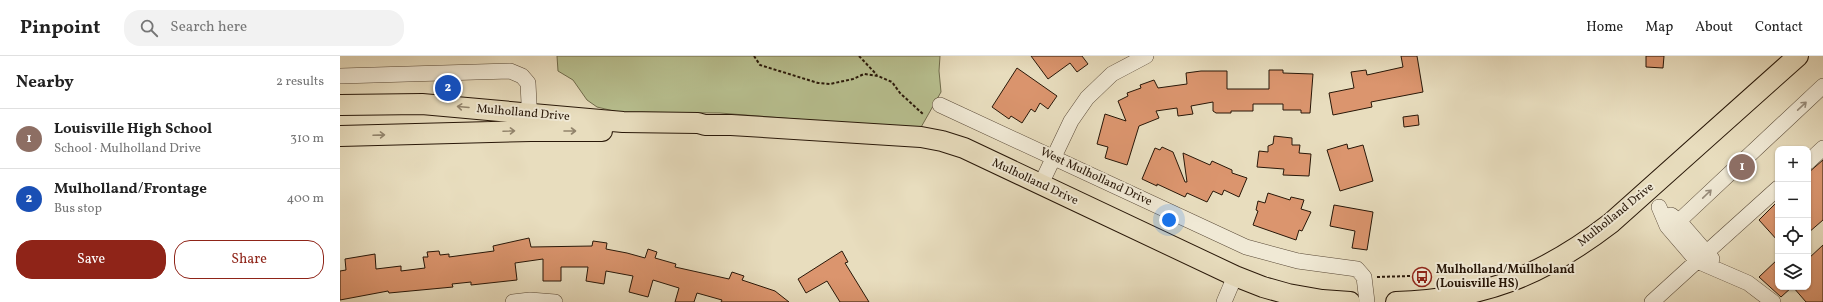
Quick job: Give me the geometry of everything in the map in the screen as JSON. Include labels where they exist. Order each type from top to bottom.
[{"type":"main road","name":"Mulholland Drive","points":[[1396,302],[1441,300],[1479,292],[1513,282],[1586,242],[1611,223],[1798,56]]},
{"type":"main road","name":"Mulholland Drive","points":[[340,105],[422,104],[530,122],[566,132],[698,129],[705,125],[731,125],[921,137],[942,141],[964,148],[1234,276],[1263,287],[1288,294],[1322,300],[1350,302]]},
{"type":"main road","name":"Mulholland Drive","points":[[340,136],[530,122]]},
{"type":"street","points":[[1041,184],[1071,121],[1087,98],[1112,74],[1146,56]]},
{"type":"street","points":[[340,76],[510,71],[522,76],[528,83],[530,122]]},
{"type":"street","points":[[1673,223],[1823,86]]},
{"type":"street","name":"West Mulholland Drive","points":[[940,105],[1246,247],[1298,261],[1357,269],[1364,277],[1366,302]]},
{"type":"street","points":[[1811,159],[1823,148]]},
{"type":"street","points":[[1652,302],[1775,191]]},
{"type":"street","points":[[1645,192],[1702,256],[1723,272],[1748,283],[1773,302]]},
{"type":"street","points":[[1224,302],[1234,276]]},
{"type":"street","points":[[513,302],[530,300],[555,302]]},
{"type":"path","points":[[754,56],[760,65],[818,83],[830,84],[853,79],[864,74],[878,76],[892,82],[900,93],[924,115]]},
{"type":"path","points":[[859,56],[878,76]]},
{"type":"path","points":[[1376,277],[1410,276]]},
{"type":"green space","points":[[557,56],[940,56],[939,71],[941,92],[920,129],[720,113],[618,112],[597,107],[587,100],[573,80],[558,71]]},
{"type":"building","points":[[1031,56],[1082,56],[1088,64],[1077,72],[1070,63],[1048,79]]},
{"type":"building","points":[[1401,56],[1417,56],[1423,92],[1371,102],[1372,107],[1333,115],[1329,93],[1354,88],[1351,72],[1366,70],[1367,75],[1403,67]]},
{"type":"building","points":[[1646,56],[1664,56],[1663,68],[1646,67]]},
{"type":"building","points":[[1017,68],[1057,96],[1048,109],[1040,103],[1035,112],[1031,109],[1022,123],[1011,116],[1009,119],[992,107]]},
{"type":"building","points":[[1269,70],[1283,70],[1283,73],[1313,74],[1310,113],[1301,113],[1301,110],[1283,110],[1283,104],[1253,104],[1253,111],[1216,113],[1213,111],[1213,102],[1191,106],[1193,114],[1178,116],[1177,108],[1156,111],[1159,118],[1139,126],[1127,165],[1105,158],[1108,147],[1097,144],[1105,114],[1126,121],[1118,101],[1128,96],[1127,93],[1141,88],[1140,85],[1154,80],[1158,88],[1187,84],[1186,73],[1201,71],[1227,71],[1227,89],[1269,89]]},
{"type":"building","points":[[1418,115],[1419,125],[1404,127],[1403,117]]},
{"type":"building","points":[[1274,136],[1292,138],[1292,145],[1300,145],[1299,153],[1311,154],[1309,176],[1283,175],[1284,169],[1257,167],[1259,151],[1268,152],[1268,146],[1273,144]]},
{"type":"building","points":[[1347,144],[1348,149],[1363,145],[1373,181],[1340,191],[1327,150]]},
{"type":"building","points":[[1162,147],[1173,152],[1185,182],[1187,182],[1183,153],[1210,165],[1212,161],[1232,170],[1232,173],[1247,178],[1239,197],[1224,190],[1222,195],[1213,191],[1207,202],[1187,193],[1185,197],[1142,179],[1155,148],[1160,150]]},
{"type":"building","points":[[1823,160],[1823,220],[1811,230],[1811,182],[1811,170]]},
{"type":"building","points":[[1268,193],[1290,200],[1291,197],[1304,200],[1301,209],[1311,212],[1302,231],[1299,230],[1296,240],[1253,225],[1258,211],[1256,210],[1258,201],[1265,203]]},
{"type":"building","points":[[1775,204],[1775,238],[1759,220]]},
{"type":"building","points":[[1334,205],[1373,212],[1367,250],[1352,248],[1355,231],[1330,226]]},
{"type":"building","points":[[529,238],[531,247],[592,246],[593,241],[607,243],[606,249],[645,258],[648,249],[657,252],[655,258],[676,264],[675,267],[729,279],[732,272],[744,276],[742,280],[775,291],[789,302],[721,302],[722,300],[697,293],[694,302],[675,302],[679,288],[653,280],[648,297],[629,292],[633,276],[606,271],[604,284],[586,281],[588,267],[561,267],[561,281],[543,281],[543,259],[515,263],[517,280],[471,285],[471,282],[452,284],[453,287],[389,293],[388,291],[340,300],[340,271],[346,270],[345,259],[375,254],[376,269],[401,266],[401,271],[425,268],[423,257],[428,257],[427,252],[439,251],[440,255],[449,254],[449,257],[494,251],[493,246]]},
{"type":"building","points":[[1823,245],[1823,302],[1806,302],[1796,290],[1811,290],[1811,256]]},
{"type":"building","points":[[842,251],[848,262],[845,263],[869,302],[840,302],[827,281],[806,293],[798,279]]},
{"type":"building","points":[[1775,262],[1775,290],[1789,290],[1781,297],[1759,277]]},
{"type":"place","name":"Mulholland/Frontage","points":[[448,88]]},
{"type":"place","name":"Louisville High School","points":[[1742,167]]},
{"type":"place","name":"Mulholland/Mullholand (Louisville HS)","points":[[1422,277]]}]
